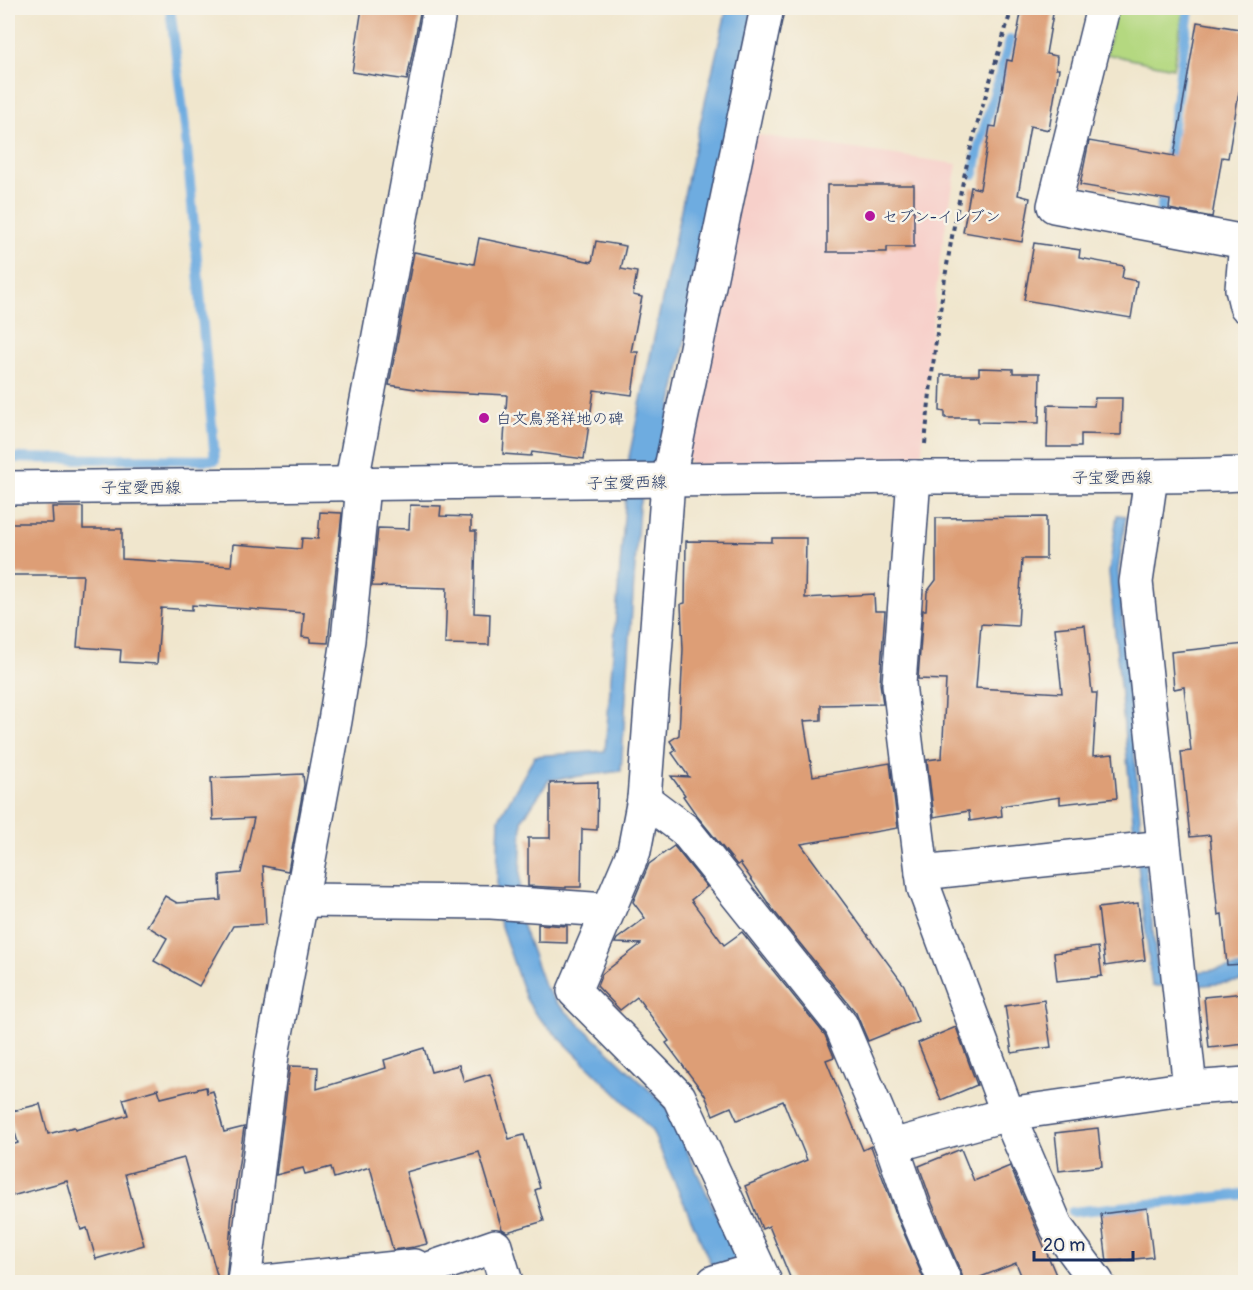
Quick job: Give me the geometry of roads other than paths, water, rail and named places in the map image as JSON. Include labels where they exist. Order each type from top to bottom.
[{"type":"street","points":[[244,1282],[272,1055],[335,722],[348,640],[357,486],[440,8]]},
{"type":"street","points":[[714,1282],[757,1274],[679,1097],[574,991],[634,851],[644,799],[646,482],[767,8]]},
{"type":"street","points":[[1103,8],[1054,206],[1245,242],[1242,289],[1245,306]]},
{"type":"street","name":"子宝愛西線","points":[[8,489],[918,477],[1151,477],[1245,474]]},
{"type":"street","points":[[918,477],[899,684],[924,888],[1008,1114],[1057,1228],[1097,1282]]},
{"type":"street","points":[[1151,477],[1136,582],[1148,849],[1178,979],[1190,1088]]},
{"type":"street","points":[[644,799],[685,830],[841,1025],[892,1146],[914,1210],[945,1282]]},
{"type":"street","points":[[922,873],[1148,849]]},
{"type":"street","points":[[301,900],[490,902],[607,910]]},
{"type":"street","points":[[892,1146],[1008,1114],[1190,1088],[1245,1083]]},
{"type":"street","points":[[265,1282],[415,1266],[418,1278],[495,1246],[506,1282]]},
{"type":"water","points":[[727,8],[755,8],[662,450],[650,466],[639,506],[621,771],[549,780],[522,820],[520,880],[522,924],[544,985],[556,1002],[666,1106],[748,1282],[719,1282],[652,1131],[536,1015],[526,999],[496,912],[499,819],[535,756],[605,751],[629,457],[690,167]]},
{"type":"water","points":[[1117,515],[1126,516],[1118,571],[1141,828],[1157,966],[1198,972],[1245,966],[1245,981],[1195,986],[1152,986],[1109,572]]},
{"type":"waterway","points":[[8,458],[215,460],[185,127],[170,8]]},
{"type":"waterway","points":[[1167,168],[1189,10]]},
{"type":"waterway","points":[[974,174],[979,147],[1010,40]]},
{"type":"waterway","points":[[1161,210],[1165,186]]},
{"type":"waterway","points":[[1072,1212],[1246,1194]]},
{"type":"place","name":"セブン-イレブン","points":[[870,216]]},
{"type":"place","name":"白文鳥発祥地の碑","points":[[484,418]]}]
